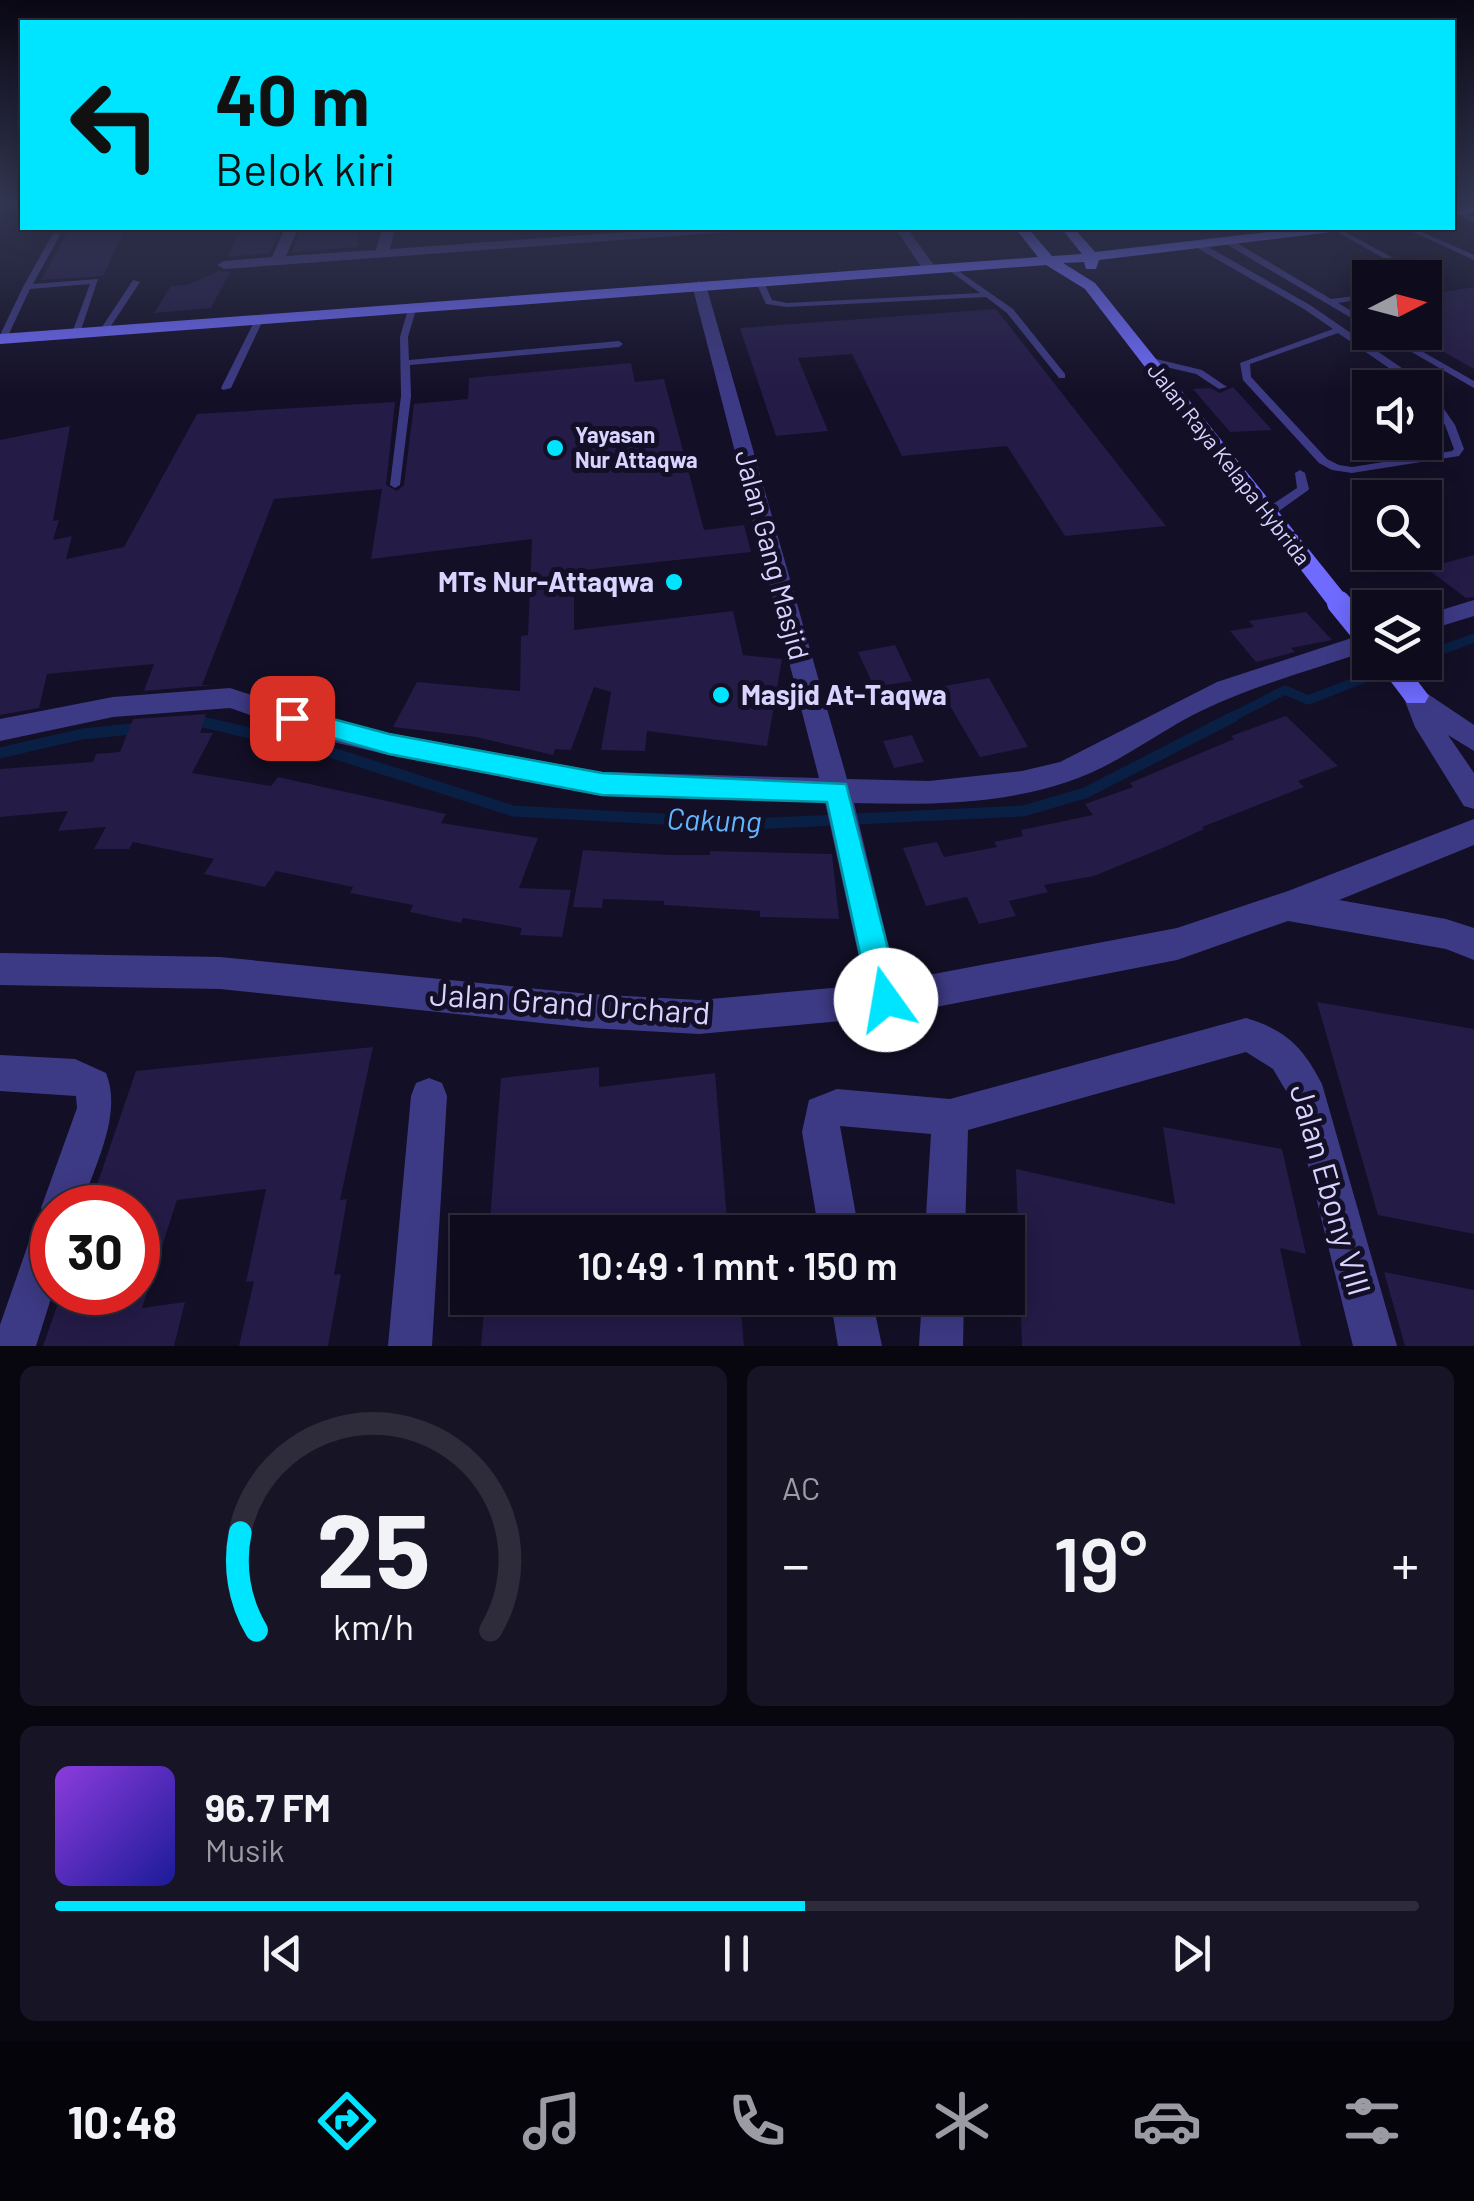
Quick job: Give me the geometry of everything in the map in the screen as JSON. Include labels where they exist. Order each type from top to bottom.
[{"type":"main road","points":[[1,338],[932,268]]},
{"type":"main road","name":"Jalan Raya Kelapa Hybrida","points":[[1061,268],[1090,286],[1352,620]]},
{"type":"main road","points":[[1090,286],[1091,268]]},
{"type":"main road","points":[[1402,680],[1412,692]]},
{"type":"street","name":"Jalan Gang Masjid","points":[[699,285],[839,798],[886,1000]]},
{"type":"street","points":[[1442,618],[1474,608]]},
{"type":"street","points":[[0,730],[112,708],[230,698],[316,727],[389,744],[602,784],[839,798],[929,793],[995,788],[1064,772],[1100,758],[1190,704],[1352,647]]},
{"type":"street","points":[[1412,692],[1474,740]]},
{"type":"street","points":[[1412,692],[1424,720],[1474,797]]},
{"type":"street","name":"Jalan Grand Orchard","points":[[0,969],[220,974],[699,1017],[886,1000],[1177,944],[1288,906],[1474,832]]},
{"type":"street","points":[[1288,906],[1446,934],[1474,944]]},
{"type":"street","name":"Jalan Ebony VIII","points":[[836,1215],[821,1132],[822,1113],[836,1107],[950,1116],[1098,1079],[1246,1035],[1273,1042],[1290,1060],[1309,1097],[1375,1346]]},
{"type":"street","points":[[0,1073],[75,1077],[94,1086],[96,1108],[69,1185]]},
{"type":"street","points":[[410,1346],[429,1096]]},
{"type":"street","points":[[947,1215],[950,1116]]},
{"type":"street","points":[[14,1346],[30,1298]]},
{"type":"street","points":[[855,1315],[860,1346]]},
{"type":"street","points":[[941,1346],[942,1315]]},
{"type":"lane","points":[[1,338],[38,268]]},
{"type":"lane","points":[[951,268],[1010,311],[1062,376]]},
{"type":"lane","points":[[1237,268],[1340,329],[1399,370]]},
{"type":"lane","points":[[1272,268],[1352,316]]},
{"type":"lane","points":[[759,280],[769,302],[787,305],[984,295]]},
{"type":"lane","points":[[27,287],[95,281],[76,332]]},
{"type":"lane","points":[[104,330],[136,282]]},
{"type":"lane","points":[[1328,302],[1352,299]]},
{"type":"lane","points":[[395,484],[406,396],[404,337],[413,306]]},
{"type":"lane","points":[[226,388],[260,318]]},
{"type":"lane","points":[[1340,329],[1244,363],[1246,378],[1323,461],[1352,470],[1416,460]]},
{"type":"lane","points":[[405,363],[619,344]]},
{"type":"lane","points":[[1413,350],[1474,384]]},
{"type":"lane","points":[[1148,360],[1199,372],[1222,388]]},
{"type":"lane","points":[[1442,413],[1459,449],[1455,454],[1442,456]]},
{"type":"lane","points":[[1268,513],[1303,488],[1300,473]]},
{"type":"building","points":[[48,268],[107,268],[103,276],[41,280]]},
{"type":"building","points":[[219,271],[230,272],[211,308],[154,313],[171,286],[187,285]]},
{"type":"building","points":[[1474,287],[1474,369],[1441,350],[1442,292]]},
{"type":"building","points":[[996,309],[1166,526],[1065,536],[1007,446],[902,456],[852,354],[798,358],[828,431],[776,436],[740,328]]},
{"type":"building","points":[[631,363],[635,382],[664,379],[704,530],[744,525],[751,552],[574,571],[574,630],[733,611],[743,655],[782,659],[767,746],[647,731],[645,751],[601,750],[611,692],[594,687],[571,750],[555,749],[553,755],[476,737],[393,727],[417,682],[520,691],[521,636],[528,635],[532,539],[371,559],[382,489],[274,499],[202,685],[214,685],[144,691],[154,664],[47,674],[39,708],[0,715],[0,440],[70,426],[53,521],[59,520],[53,540],[72,536],[66,559],[124,547],[197,414],[395,402],[386,485],[397,491],[404,485],[414,404],[468,399],[469,378]]},
{"type":"building","points":[[1233,387],[1272,430],[1230,432],[1193,389],[1210,388],[1220,393]]},
{"type":"building","points":[[1474,555],[1474,597],[1466,598],[1429,570],[1442,570],[1442,564]]},
{"type":"building","points":[[1306,612],[1332,640],[1291,648],[1295,652],[1256,662],[1230,631],[1254,627],[1249,621]]},
{"type":"building","points":[[895,645],[912,681],[874,687],[858,652]]},
{"type":"building","points":[[989,678],[1028,747],[980,757],[939,687]]},
{"type":"building","points":[[206,714],[200,733],[213,733],[192,773],[271,786],[278,777],[446,814],[441,823],[538,838],[519,888],[571,890],[562,937],[520,935],[522,928],[463,918],[461,923],[410,912],[413,905],[350,893],[353,887],[276,871],[265,887],[204,874],[214,859],[133,842],[129,849],[94,849],[106,827],[58,831],[68,811],[0,817],[0,769],[93,762],[96,754],[120,752],[133,719]]},
{"type":"building","points":[[1286,716],[1338,766],[1298,781],[1304,787],[1202,827],[1165,847],[1094,876],[1044,885],[1048,892],[1009,901],[1016,916],[979,924],[967,897],[926,906],[903,848],[937,842],[944,857],[997,847],[994,842],[1023,836],[1021,830],[1093,815],[1085,804],[1133,787],[1130,783],[1234,739],[1231,736]]},
{"type":"building","points":[[912,735],[924,762],[894,768],[883,741]]},
{"type":"building","points":[[583,850],[669,855],[710,855],[710,851],[832,854],[839,919],[760,917],[760,911],[664,905],[664,901],[603,899],[602,908],[573,907]]},
{"type":"building","points":[[1317,1002],[1474,1029],[1474,1234],[1378,1215]]},
{"type":"building","points":[[373,1047],[340,1200],[347,1199],[334,1275],[341,1274],[328,1346],[239,1346],[254,1281],[246,1282],[266,1189],[177,1200],[160,1252],[160,1185],[97,1185],[136,1071]]},
{"type":"building","points":[[599,1067],[599,1087],[715,1073],[727,1215],[490,1215],[501,1078]]},
{"type":"building","points":[[1163,1127],[1282,1149],[1306,1254],[1280,1248],[1301,1346],[1022,1346],[1025,1215],[1018,1215],[1016,1169],[1175,1204]]},
{"type":"building","points":[[1384,1272],[1474,1290],[1474,1346],[1405,1346]]},
{"type":"building","points":[[185,1302],[174,1346],[43,1346],[54,1315],[160,1315],[160,1305]]},
{"type":"building","points":[[484,1315],[741,1315],[744,1346],[481,1346]]},
{"type":"waterway","name":"Cakung","points":[[1442,650],[1474,638]]},
{"type":"waterway","name":"Cakung","points":[[1228,719],[1285,690],[1308,700],[1360,680]]},
{"type":"waterway","name":"Cakung","points":[[193,723],[203,722],[330,752],[513,811],[754,824],[1023,811],[1085,793],[1233,717]]},
{"type":"waterway","name":"Cakung","points":[[0,753],[82,734],[141,728]]},
{"type":"place","name":"Yayasan Nur Attaqwa","points":[[555,448]]},
{"type":"place","name":"MTs Nur-Attaqwa","points":[[674,582]]},
{"type":"place","name":"Masjid At-Taqwa","points":[[721,695]]},
{"type":"route","points":[[292,718],[389,744],[602,784],[837,792],[886,1000]]}]
